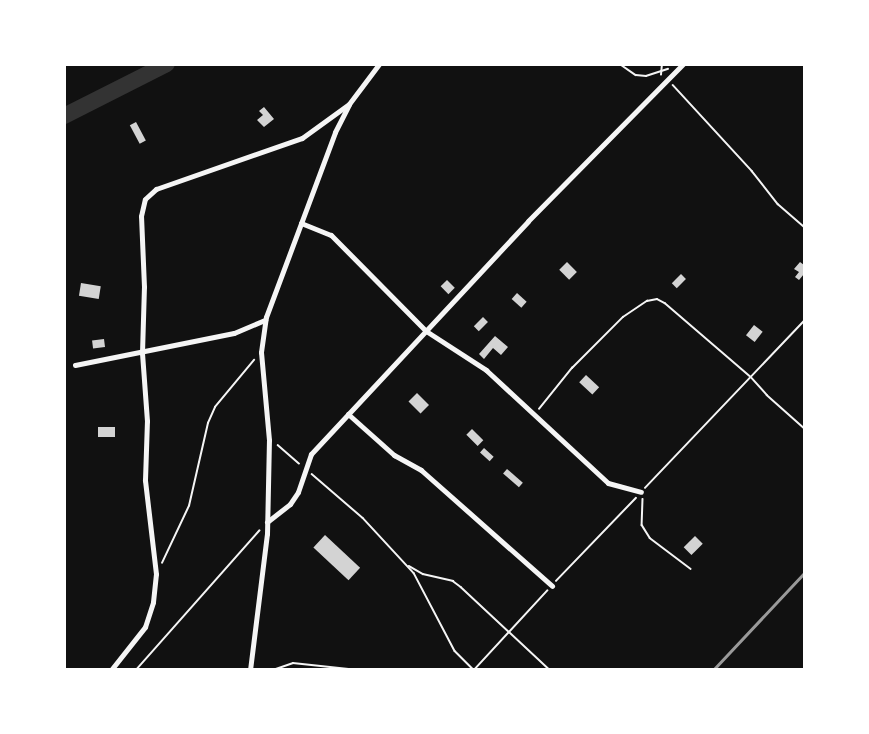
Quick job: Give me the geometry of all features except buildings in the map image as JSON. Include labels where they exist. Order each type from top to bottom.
[{"type":"street","points":[[249,669],[267,522],[269,440],[261,352],[265,320],[335,132],[349,104],[379,64]]},
{"type":"street","points":[[267,522],[290,504],[298,492],[311,453],[528,221],[682,66]]},
{"type":"street","points":[[111,669],[144,627],[153,602],[156,574],[144,480],[147,421],[142,353],[144,287],[141,216],[145,199],[156,189],[302,138],[349,104]]},
{"type":"street","points":[[301,223],[331,235],[426,331],[486,370],[608,483],[641,492]]},
{"type":"street","points":[[75,365],[234,333],[265,320]]},
{"type":"street","points":[[348,414],[394,454],[421,470],[552,586]]},
{"type":"path","points":[[620,64],[636,75],[646,76],[661,69],[682,66]]},
{"type":"path","points":[[668,80],[752,171],[778,204],[804,226]]},
{"type":"path","points":[[535,415],[572,368],[623,317],[647,301],[657,299],[752,377],[767,395],[804,428]]},
{"type":"path","points":[[156,574],[189,506],[197,482],[208,423],[215,407],[261,352]]},
{"type":"path","points":[[269,440],[363,518],[406,564],[424,588],[455,651],[474,669]]},
{"type":"path","points":[[641,492],[644,502],[642,525],[650,538],[691,569]]},
{"type":"path","points":[[136,669],[267,522]]},
{"type":"path","points":[[406,564],[423,574],[453,581],[550,669]]},
{"type":"path","points":[[273,669],[293,663],[358,669]]},
{"type":"path","points":[[394,669],[453,669]]},
{"type":"waterway","points":[[64,116],[167,64]]},
{"type":"railway","points":[[713,670],[804,573]]}]
